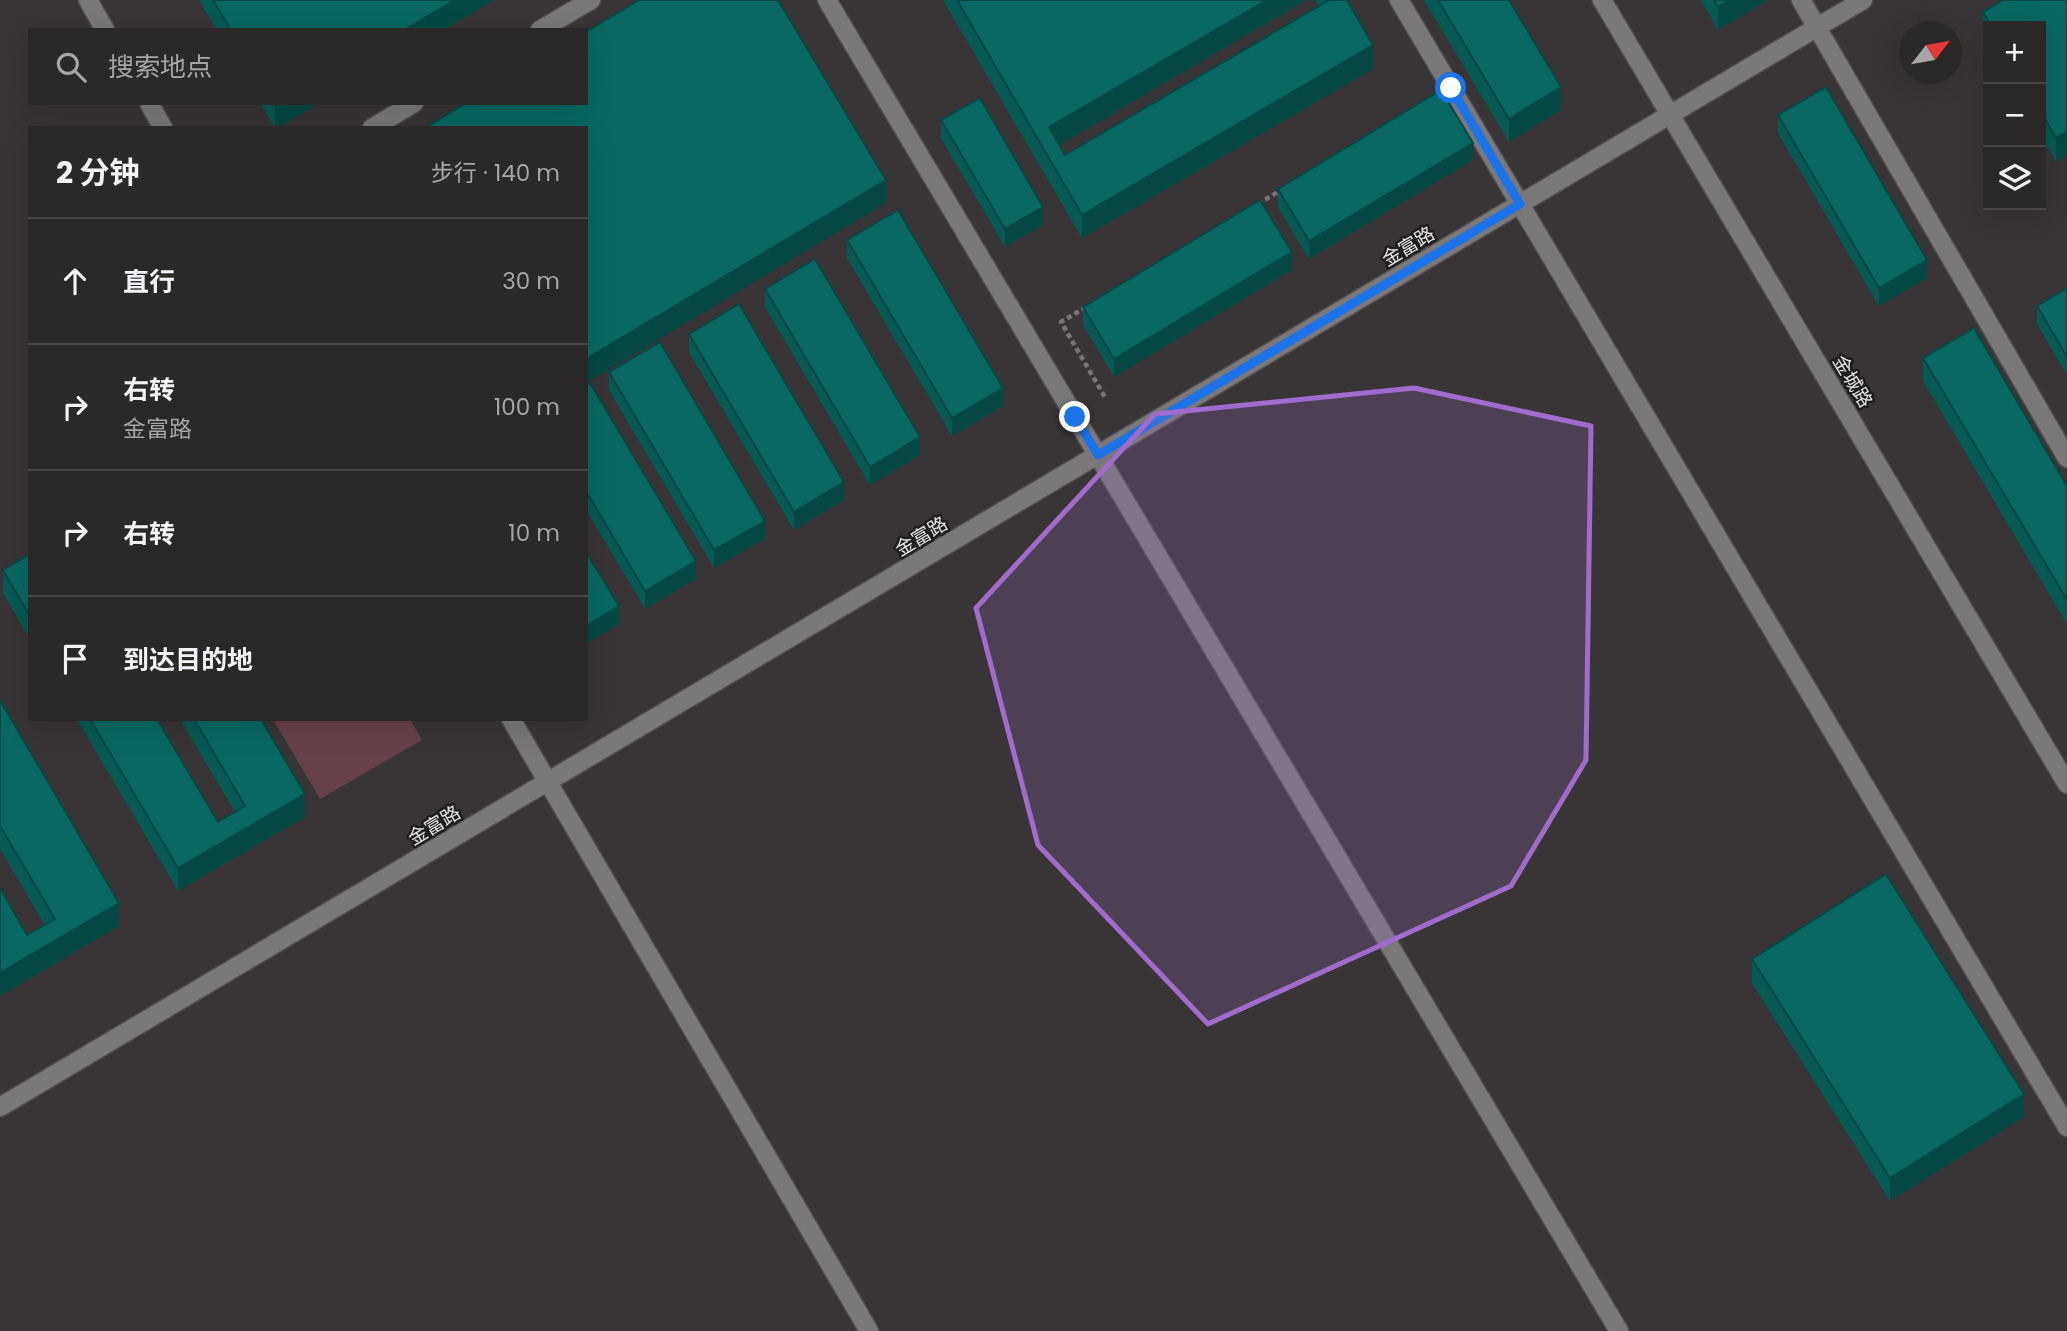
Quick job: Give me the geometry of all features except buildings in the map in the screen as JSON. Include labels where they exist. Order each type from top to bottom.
[{"type":"street","points":[[88,0],[104,28]]},
{"type":"street","points":[[543,28],[591,0]]},
{"type":"street","points":[[827,0],[1619,1331]]},
{"type":"street","points":[[1399,0],[2067,1127]]},
{"type":"street","name":"金城路","points":[[1602,0],[2067,784]]},
{"type":"street","points":[[1801,0],[2067,458]]},
{"type":"street","name":"金富路","points":[[0,1107],[1863,0]]},
{"type":"street","points":[[150,105],[162,126]]},
{"type":"street","points":[[375,126],[411,105]]},
{"type":"street","points":[[512,721],[869,1331]]},
{"type":"path","points":[[1250,209],[1286,187]]},
{"type":"path","points":[[1097,301],[1061,322],[1106,399]]},
{"type":"highlighted area","points":[[1414,388],[1591,426],[1586,760],[1511,886],[1208,1024],[1038,845],[976,608],[1155,414]]},
{"type":"shaded area","points":[[274,721],[411,721],[422,740],[320,799]]},
{"type":"route","points":[[1075,417],[1098,455],[1520,204],[1451,88]]}]
